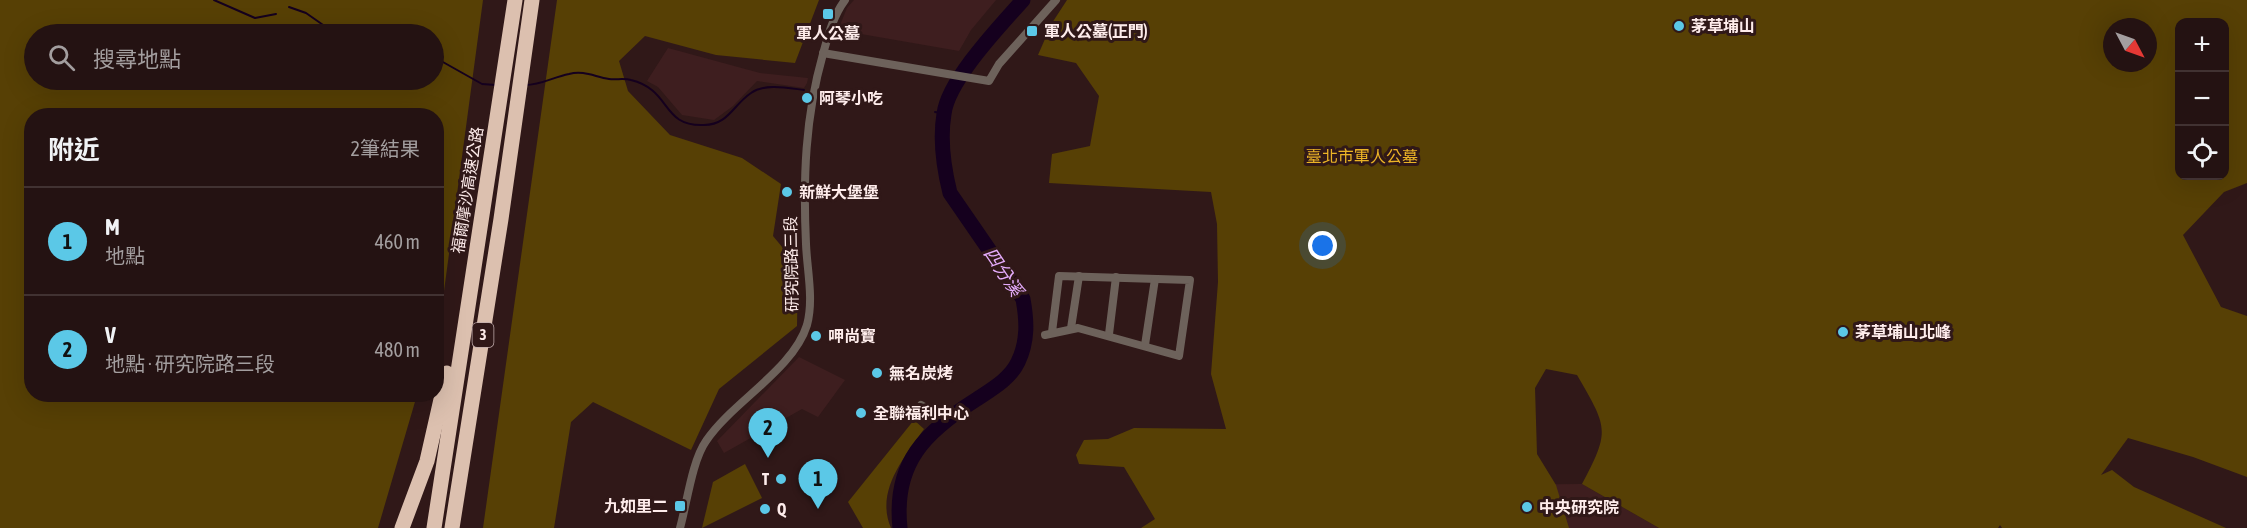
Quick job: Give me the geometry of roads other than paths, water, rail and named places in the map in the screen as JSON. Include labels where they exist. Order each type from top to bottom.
[{"type":"highway","name":"福爾摩沙高速公路","points":[[434,528],[515,0]]},
{"type":"highway","name":"3","points":[[454,528],[532,0]]},
{"type":"highway","points":[[444,390],[454,336],[479,230]]},
{"type":"highway","points":[[402,528],[427,461],[442,402]]},
{"type":"street","name":"研究院路三段","points":[[680,528],[706,441],[738,405],[784,360],[806,327],[811,306],[806,246],[805,157],[812,99],[823,53],[831,27],[845,0]]},
{"type":"street","points":[[823,53],[989,81],[999,64],[1056,0]]},
{"type":"street","points":[[1059,276],[1079,276],[1190,280],[1179,356],[1109,334],[1071,328],[1048,334],[1059,276]]},
{"type":"street","points":[[1071,328],[1079,276]]},
{"type":"street","points":[[1109,334],[1116,278]]},
{"type":"street","points":[[1145,345],[1155,279]]},
{"type":"waterway","points":[[214,0],[255,18],[276,14]]},
{"type":"waterway","name":"四分溪","points":[[900,528],[899,505],[902,485],[916,452],[942,424],[1005,379],[1015,368],[1024,346],[1026,323],[1023,299],[950,193],[944,164],[942,133],[944,114],[955,86],[976,54],[1023,0]]},
{"type":"waterway","points":[[289,7],[306,13],[322,24]]},
{"type":"waterway","points":[[444,63],[482,84],[496,85]]},
{"type":"waterway","points":[[525,85],[537,84],[574,73],[631,80],[654,92],[680,120],[690,124],[704,125],[719,122],[757,90],[777,87],[804,90]]},
{"type":"waterway","points":[[935,112],[944,114]]},
{"type":"place","name":"軍人公墓","points":[[828,14]]},
{"type":"place","name":"茅草埔山","points":[[1679,26]]},
{"type":"place","name":"軍人公墓(正門)","points":[[1032,31]]},
{"type":"place","name":"阿琴小吃","points":[[807,98]]},
{"type":"place","name":"新鮮大堡堡","points":[[787,192]]},
{"type":"place","name":"茅草埔山北峰","points":[[1843,332]]},
{"type":"place","name":"呷尚寶","points":[[816,336]]},
{"type":"place","name":"無名炭烤","points":[[877,373]]},
{"type":"place","name":"全聯福利中心","points":[[861,413]]},
{"type":"place","name":"V","points":[[768,458]]},
{"type":"place","name":"T","points":[[781,479]]},
{"type":"place","name":"九如里二","points":[[680,506]]},
{"type":"place","name":"中央研究院","points":[[1527,507]]},
{"type":"place","name":"Q","points":[[765,509]]},
{"type":"place","name":"M","points":[[818,509]]},
{"type":"park label","name":"臺北市軍人公墓","points":[[1362,156]]}]
